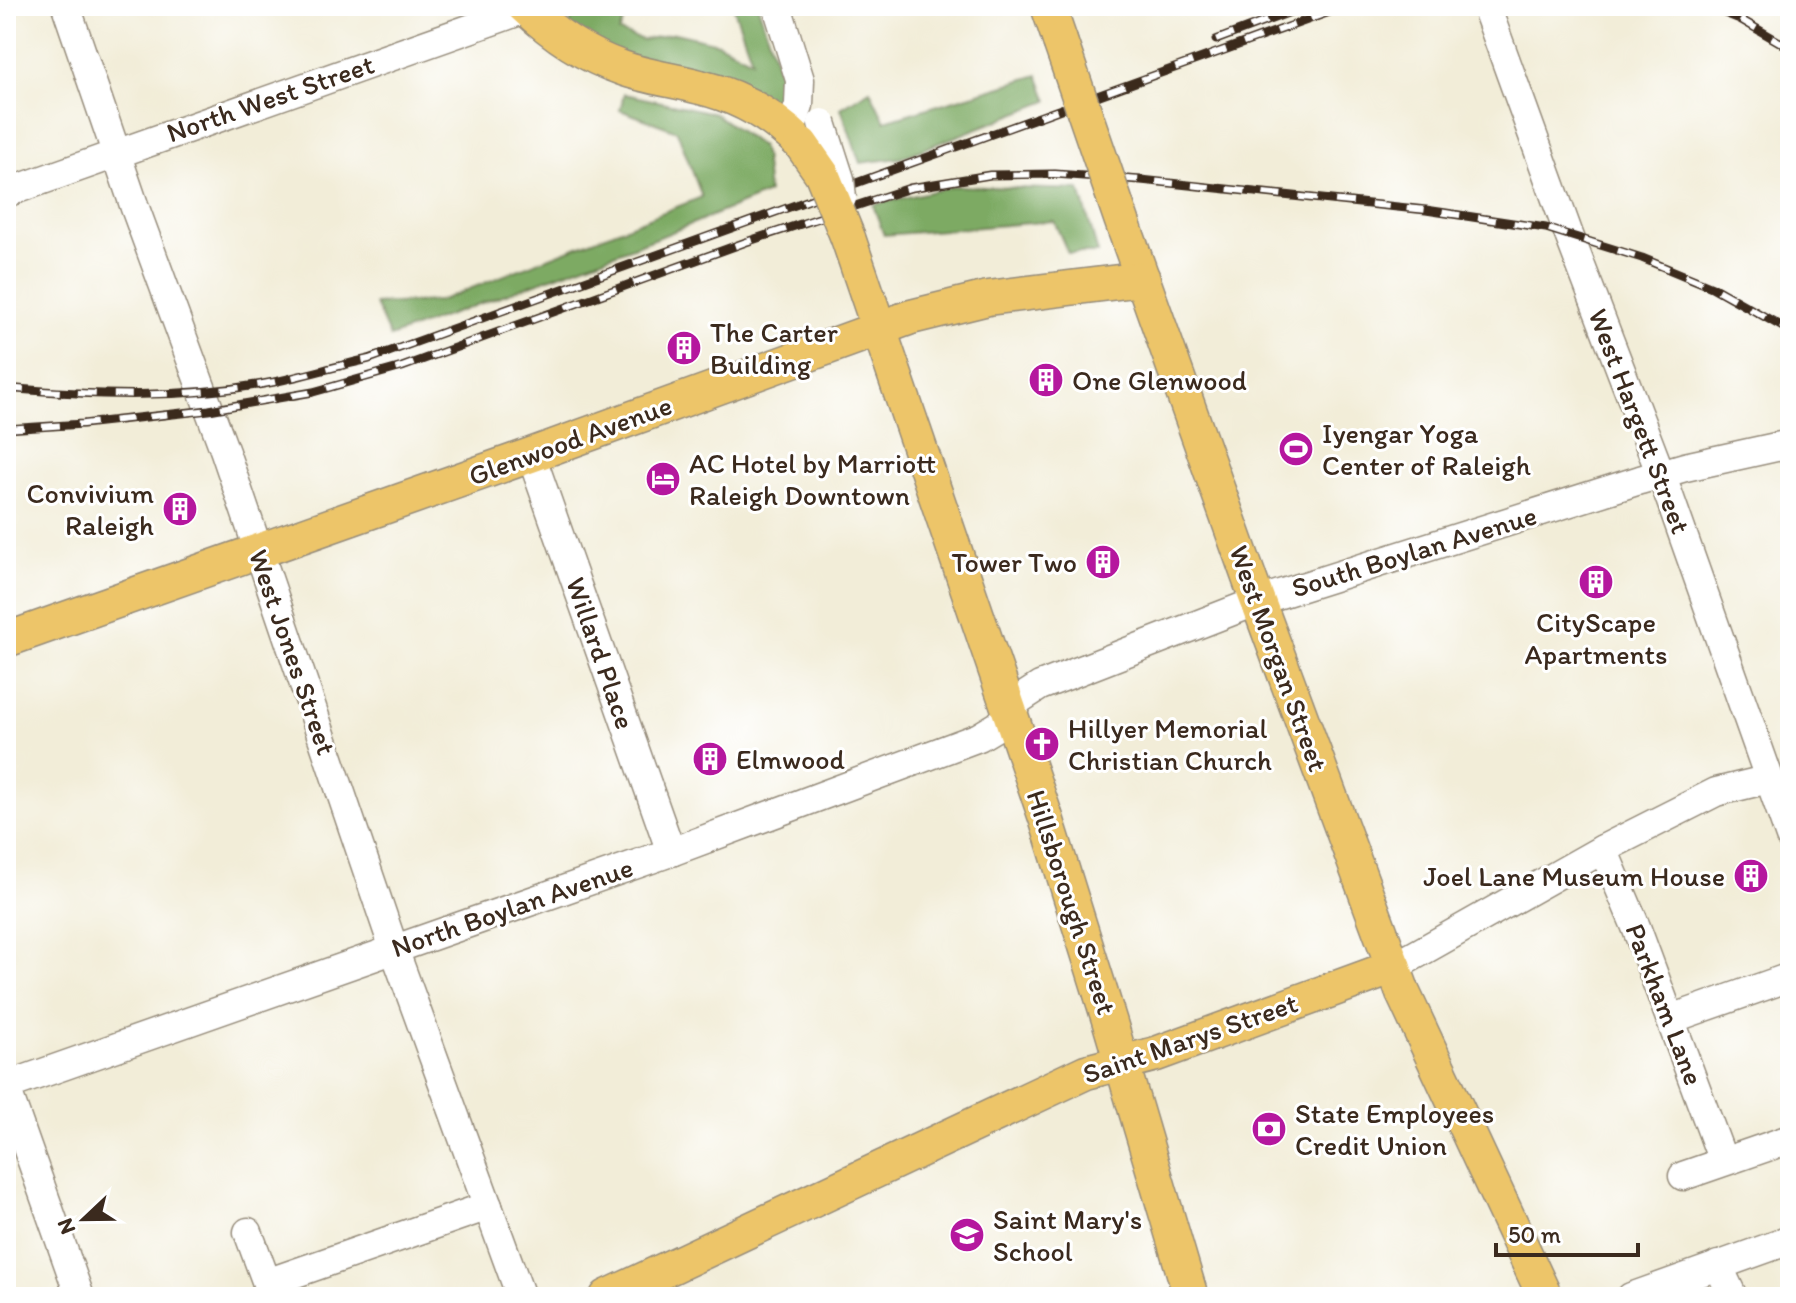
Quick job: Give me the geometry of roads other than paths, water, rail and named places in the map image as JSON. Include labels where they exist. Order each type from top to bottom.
[{"type":"main road","name":"West Morgan Street","points":[[1048,6],[1258,601],[1403,993],[1545,1297]]},
{"type":"main road","points":[[528,7],[561,38],[593,56],[625,69],[727,95],[762,113],[790,133]]},
{"type":"main road","name":"Hillsborough Street","points":[[790,133],[822,174],[879,327],[1046,818],[1191,1297]]},
{"type":"main road","name":"Glenwood Avenue","points":[[6,640],[531,455],[879,327],[988,298],[1143,279]]},
{"type":"main road","name":"Saint Marys Street","points":[[607,1297],[1086,1072],[1156,1054],[1394,967]]},
{"type":"street","name":"West Jones Street","points":[[66,6],[258,550],[394,949],[521,1297]]},
{"type":"street","name":"Hillsborough Street","points":[[777,6],[800,80],[814,101],[840,179],[848,238]]},
{"type":"street","name":"West Hargett Street","points":[[1486,6],[1661,474],[1790,837]]},
{"type":"street","name":"North West Street","points":[[6,193],[528,7]]},
{"type":"street","name":"Hillsborough Street","points":[[790,133],[799,105],[800,80]]},
{"type":"street","name":"South Boylan Avenue","points":[[1009,713],[1020,699],[1040,686],[1258,601],[1661,474],[1790,444]]},
{"type":"street","name":"Willard Place","points":[[531,455],[671,852]]},
{"type":"street","name":"North Boylan Avenue","points":[[6,1087],[671,852],[988,734],[1009,713]]},
{"type":"street","name":"Saint Marys Street","points":[[1394,967],[1603,849],[1716,792],[1769,779]]},
{"type":"street","name":"Parkham Lane","points":[[1603,849],[1671,1019],[1723,1161]]},
{"type":"street","points":[[1671,1019],[1790,977]]},
{"type":"street","points":[[6,1087],[80,1297]]},
{"type":"street","points":[[1683,1176],[1790,1139]]},
{"type":"street","points":[[248,1232],[269,1290],[488,1206]]},
{"type":"street","points":[[1631,1297],[1790,1240]]},
{"type":"street","points":[[1718,1265],[1733,1297]]},
{"type":"railway","points":[[1216,40],[1306,6]]},
{"type":"railway","points":[[6,388],[106,394],[207,391],[274,382],[369,359],[1346,6]]},
{"type":"railway","points":[[1707,6],[1740,19],[1790,48]]},
{"type":"railway","points":[[6,429],[209,410],[313,392],[402,367],[746,242],[910,188],[990,175],[1055,174],[1141,180],[1426,210],[1546,228],[1642,258],[1712,287],[1790,331]]},
{"type":"place","name":"The Carter Building","points":[[684,348]]},
{"type":"place","name":"One Glenwood","points":[[1046,380]]},
{"type":"place","name":"Iyengar Yoga Center of Raleigh","points":[[1296,449]]},
{"type":"place","name":"AC Hotel by Marriott Raleigh Downtown","points":[[663,479]]},
{"type":"place","name":"Convivium Raleigh","points":[[180,509]]},
{"type":"place","name":"Tower Two","points":[[1103,562]]},
{"type":"place","name":"CityScape Apartments","points":[[1596,582]]},
{"type":"place","name":"Hillyer Memorial Christian Church","points":[[1042,744]]},
{"type":"place","name":"Elmwood","points":[[710,759]]},
{"type":"place","name":"Joel Lane Museum House","points":[[1751,876]]},
{"type":"place","name":"State Employees Credit Union","points":[[1269,1129]]},
{"type":"place","name":"Saint Mary's School","points":[[967,1235]]}]
